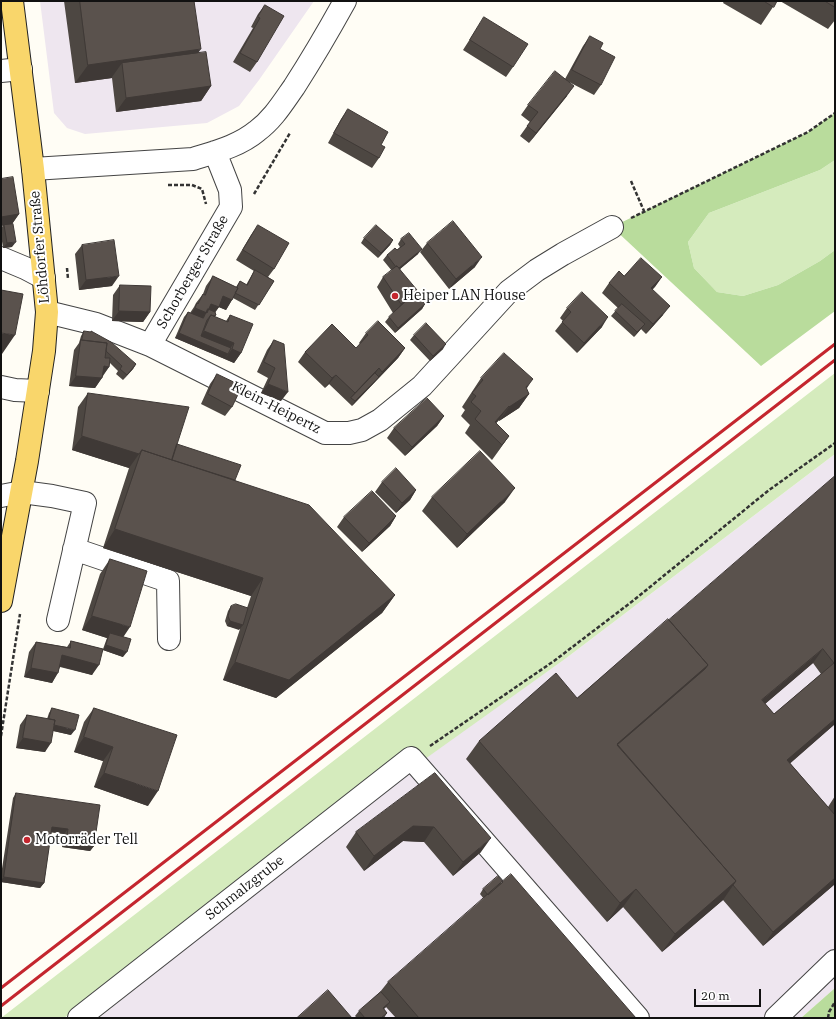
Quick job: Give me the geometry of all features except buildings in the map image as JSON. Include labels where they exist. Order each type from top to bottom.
[{"type":"main road","name":"Löhdorfer Straße","points":[[1,601],[11,494],[38,391],[44,351],[46,312],[33,169],[11,70],[12,1]]},
{"type":"street","points":[[33,169],[193,159],[215,152],[243,140],[256,132],[273,117],[309,64],[346,1]]},
{"type":"street","name":"Schorberger Straße","points":[[150,345],[231,207],[230,190],[215,152]]},
{"type":"street","name":"Klein-Heipertz","points":[[46,312],[96,324],[150,345],[325,433],[349,433],[362,430],[380,420],[420,388],[509,292],[537,270],[612,227]]},
{"type":"street","points":[[1,258],[44,278]]},
{"type":"street","points":[[1,387],[15,390],[38,391]]},
{"type":"street","points":[[11,494],[52,496],[85,503],[58,620]]},
{"type":"street","points":[[74,549],[168,582],[169,639]]},
{"type":"street","points":[[411,758],[638,1018]]},
{"type":"street","name":"Schmalzgrube","points":[[79,1018],[411,758]]},
{"type":"street","points":[[776,1018],[835,961]]},
{"type":"path","points":[[612,227],[808,132],[835,113]]},
{"type":"path","points":[[631,182],[644,211]]},
{"type":"path","points":[[411,758],[554,661],[634,600],[769,490],[835,443]]},
{"type":"path","points":[[828,1018],[829,1012],[835,1002]]},
{"type":"shaded area","points":[[40,1],[314,1],[239,106],[207,123],[85,134],[67,128],[54,113]]},
{"type":"shaded area","points":[[835,454],[835,988],[801,1018],[99,1018],[407,770],[565,659]]},
{"type":"green space","points":[[835,113],[835,160],[820,170],[709,213],[688,242],[694,268],[717,292],[743,296],[778,285],[820,261],[835,250],[835,311],[761,366],[612,227],[808,132]]},
{"type":"green space","points":[[835,160],[835,250],[820,261],[778,285],[743,296],[717,292],[694,268],[688,242],[709,213],[820,170]]},
{"type":"green space","points":[[835,373],[835,454],[565,659],[425,759],[411,750],[64,1018],[1,1018]]},
{"type":"green space","points":[[835,988],[835,1018],[801,1018]]},
{"type":"railway","points":[[1,988],[835,344]]},
{"type":"railway","points":[[1,1006],[835,360]]},
{"type":"place","name":"Heiper LAN House","points":[[395,296]]},
{"type":"place","name":"Motorräder Tell","points":[[27,840]]}]
